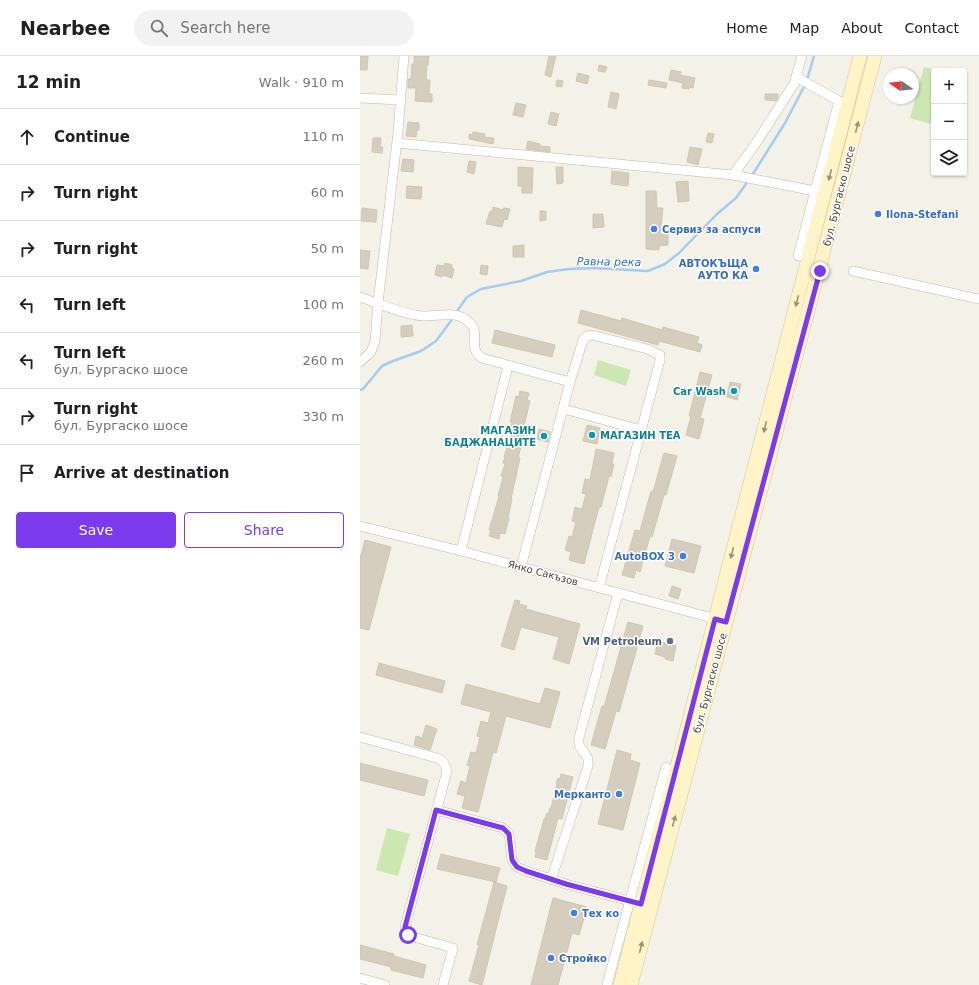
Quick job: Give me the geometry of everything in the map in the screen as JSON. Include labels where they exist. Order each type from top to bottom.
[{"type":"main road","name":"бул. Бургаско шосе","points":[[631,985],[860,56]]},
{"type":"main road","name":"бул. Бургаско шосе","points":[[620,985],[636,902],[721,620],[823,261],[875,56]]},
{"type":"street","points":[[360,362],[371,352],[375,341],[378,303],[397,143],[404,56]]},
{"type":"street","points":[[733,175],[799,78],[802,56]]},
{"type":"street","points":[[798,256],[839,101],[799,78]]},
{"type":"street","points":[[360,98],[400,100]]},
{"type":"street","points":[[397,143],[733,175],[815,192]]},
{"type":"street","points":[[853,270],[979,299]]},
{"type":"street","points":[[360,297],[410,314],[423,316],[450,314],[460,316],[470,323],[475,332],[474,349],[477,355],[508,366],[570,382]]},
{"type":"street","points":[[521,567],[570,382],[583,340],[586,336],[592,335],[647,349],[660,355],[660,360],[599,588]]},
{"type":"street","points":[[461,551],[508,366]]},
{"type":"street","points":[[564,409],[641,430]]},
{"type":"street","name":"Янко Сакъзов","points":[[360,526],[461,551],[721,620]]},
{"type":"street","points":[[551,880],[588,766],[589,759],[587,754],[578,744],[579,738],[618,593]]},
{"type":"street","points":[[360,737],[437,758],[446,765],[447,772],[405,930],[410,936],[453,948],[443,985]]},
{"type":"street","points":[[608,985],[636,902],[666,767]]},
{"type":"street","points":[[436,810],[503,828],[509,834],[512,860],[517,867],[551,880],[636,902]]},
{"type":"street","points":[[360,978],[385,985]]},
{"type":"green space","points":[[924,67],[931,69],[931,124],[910,118],[914,104],[919,104],[919,85]]},
{"type":"green space","points":[[598,360],[631,370],[626,386],[594,375]]},
{"type":"green space","points":[[387,828],[410,834],[398,876],[376,870]]},
{"type":"building","points":[[360,56],[368,56],[367,70],[360,70]]},
{"type":"building","points":[[414,56],[429,56],[426,80],[430,80],[429,94],[432,94],[432,102],[415,101],[416,88],[408,88],[408,79],[411,79]]},
{"type":"building","points":[[549,56],[556,56],[551,77],[545,75]]},
{"type":"building","points":[[599,65],[607,67],[605,72],[598,71]]},
{"type":"building","points":[[671,70],[681,72],[680,75],[695,78],[693,88],[682,88],[683,83],[669,80]]},
{"type":"building","points":[[578,73],[589,76],[587,84],[576,81]]},
{"type":"building","points":[[557,80],[563,81],[562,87],[556,86]]},
{"type":"building","points":[[649,80],[667,83],[666,88],[648,85]]},
{"type":"building","points":[[611,92],[619,94],[616,109],[608,107]]},
{"type":"building","points":[[765,94],[778,94],[778,98],[776,101],[765,100]]},
{"type":"building","points":[[516,103],[526,105],[523,117],[513,115]]},
{"type":"building","points":[[551,112],[559,114],[556,126],[548,124]]},
{"type":"building","points":[[408,122],[419,123],[419,130],[417,130],[416,137],[406,136]]},
{"type":"building","points":[[473,132],[485,134],[484,137],[494,138],[493,144],[469,139],[469,134],[472,135]]},
{"type":"building","points":[[708,133],[714,134],[712,143],[706,142]]},
{"type":"building","points":[[373,138],[381,138],[380,147],[383,147],[382,153],[372,152]]},
{"type":"building","points":[[528,141],[540,144],[540,146],[550,147],[550,152],[526,149]]},
{"type":"building","points":[[690,147],[702,149],[698,165],[687,162]]},
{"type":"building","points":[[403,159],[414,160],[413,172],[401,171]]},
{"type":"building","points":[[469,161],[476,162],[474,174],[467,172]]},
{"type":"building","points":[[518,167],[533,168],[532,193],[522,193],[522,186],[518,186]]},
{"type":"building","points":[[556,167],[563,167],[563,183],[557,184]]},
{"type":"building","points":[[612,171],[629,173],[628,186],[611,184]]},
{"type":"building","points":[[688,181],[689,201],[678,202],[676,182]]},
{"type":"building","points":[[407,186],[422,187],[421,199],[406,198]]},
{"type":"building","name":"Сервиз за аспуси","points":[[646,191],[656,191],[657,208],[663,208],[660,234],[668,234],[668,245],[659,246],[659,250],[646,249]]},
{"type":"building","points":[[493,207],[503,210],[504,208],[510,209],[507,220],[504,219],[502,227],[486,224],[490,211],[492,212]]},
{"type":"building","points":[[362,208],[377,210],[376,222],[361,221]]},
{"type":"building","points":[[540,211],[546,211],[546,220],[540,221]]},
{"type":"building","points":[[593,214],[603,214],[604,227],[593,228]]},
{"type":"building","points":[[524,245],[524,257],[513,257],[513,246]]},
{"type":"building","points":[[360,250],[370,251],[368,269],[360,268]]},
{"type":"building","points":[[445,263],[452,265],[452,268],[454,269],[452,278],[443,275],[442,277],[435,275],[437,265],[444,266]]},
{"type":"building","points":[[481,265],[488,266],[487,275],[480,274]]},
{"type":"building","points":[[581,310],[621,321],[622,318],[662,330],[663,327],[699,337],[697,343],[702,345],[700,352],[659,341],[658,345],[578,323]]},
{"type":"building","points":[[412,325],[413,336],[401,337],[401,326]]},
{"type":"building","points":[[495,330],[555,345],[552,357],[492,343]]},
{"type":"building","points":[[700,372],[712,375],[700,418],[704,419],[699,439],[686,435]]},
{"type":"building","name":"Car Wash","points":[[730,382],[741,384],[737,400],[727,397]]},
{"type":"building","points":[[520,391],[529,393],[527,400],[530,401],[524,426],[526,427],[518,458],[520,458],[511,499],[509,518],[505,534],[500,533],[499,539],[489,536],[491,530],[489,530],[503,477],[501,476],[505,464],[503,463],[504,457],[511,434],[509,433],[512,422],[510,422],[516,396],[519,397]]},
{"type":"building","name":"МАГАЗИН ТЕА","points":[[587,425],[600,428],[597,444],[583,441]]},
{"type":"building","name":"МАГАЗИН БАДЖАНАЦИТЕ","points":[[539,429],[550,432],[548,442],[537,439]]},
{"type":"building","points":[[596,449],[614,453],[612,464],[614,464],[611,477],[609,476],[601,507],[599,507],[584,564],[569,560],[571,552],[565,550],[569,536],[572,537],[576,522],[572,521],[575,507],[582,509],[586,494],[582,493],[585,479],[590,480]]},
{"type":"building","points":[[664,453],[677,456],[652,537],[650,536],[640,572],[636,570],[634,578],[622,575],[635,530],[640,531],[651,491],[653,492]]},
{"type":"building","name":"AutoBOX 3","points":[[672,539],[701,546],[694,573],[665,566]]},
{"type":"building","points":[[365,540],[391,547],[369,630],[360,628],[360,559]]},
{"type":"building","points":[[672,586],[681,589],[678,599],[669,596]]},
{"type":"building","points":[[515,600],[520,601],[519,604],[527,606],[526,609],[580,624],[569,664],[553,659],[559,637],[521,627],[514,650],[501,646]]},
{"type":"building","points":[[628,622],[643,626],[619,712],[616,711],[605,749],[591,745],[602,706],[604,707]]},
{"type":"building","points":[[658,641],[676,646],[673,661],[655,654]]},
{"type":"building","points":[[379,663],[445,681],[442,693],[376,675]]},
{"type":"building","points":[[466,684],[540,704],[545,688],[560,692],[550,728],[506,716],[496,753],[493,752],[478,812],[462,808],[465,796],[457,794],[461,781],[466,783],[470,766],[467,765],[471,752],[476,753],[480,737],[477,736],[481,721],[488,723],[491,712],[461,704]]},
{"type":"building","points":[[426,725],[437,729],[430,750],[414,745],[416,736],[422,738]]},
{"type":"building","name":"Мерканто","points":[[617,750],[631,754],[630,760],[640,763],[623,830],[598,824]]},
{"type":"building","points":[[360,763],[428,780],[424,796],[360,780]]},
{"type":"building","points":[[561,774],[573,777],[562,819],[558,818],[547,860],[535,857],[535,851],[544,819],[551,808],[556,784],[558,778],[560,779]]},
{"type":"building","points":[[441,854],[500,868],[496,882],[437,869]]},
{"type":"building","points":[[494,882],[507,886],[482,985],[469,981]]},
{"type":"building","points":[[553,898],[587,907],[579,935],[572,933],[558,985],[531,985]]},
{"type":"building","points":[[360,945],[394,954],[394,956],[426,965],[423,978],[391,970],[391,967],[360,959]]},
{"type":"waterway","name":"Равна река","points":[[807,80],[814,56]]},
{"type":"waterway","name":"Равна река","points":[[751,177],[785,123],[805,85]]},
{"type":"waterway","name":"Равна река","points":[[455,314],[467,297],[481,289],[521,281],[547,272],[594,268],[648,271],[665,264],[679,253],[717,214],[736,198],[748,181]]},
{"type":"waterway","name":"Равна река","points":[[360,390],[363,389],[382,366],[421,351],[436,341],[453,318]]},
{"type":"place","name":"Ilona-Stefani","points":[[878,214]]},
{"type":"place","name":"Сервиз за аспуси","points":[[654,229]]},
{"type":"place","name":"АВТОКЪЩА АУТО КА","points":[[756,269]]},
{"type":"place","name":"Car Wash","points":[[734,391]]},
{"type":"place","name":"МАГАЗИН ТЕА","points":[[592,435]]},
{"type":"place","name":"МАГАЗИН БАДЖАНАЦИТЕ","points":[[544,436]]},
{"type":"place","name":"AutoBOX 3","points":[[683,556]]},
{"type":"place","name":"VM Petroleum","points":[[670,641]]},
{"type":"place","name":"Мерканто","points":[[619,794]]},
{"type":"place","name":"Тех ко","points":[[574,913]]},
{"type":"place","name":"Стройко","points":[[551,958]]},
{"type":"route","points":[[408,935],[405,927],[436,810],[503,828],[509,834],[512,860],[517,867],[566,884],[641,904],[715,619],[726,622],[820,271]]}]
